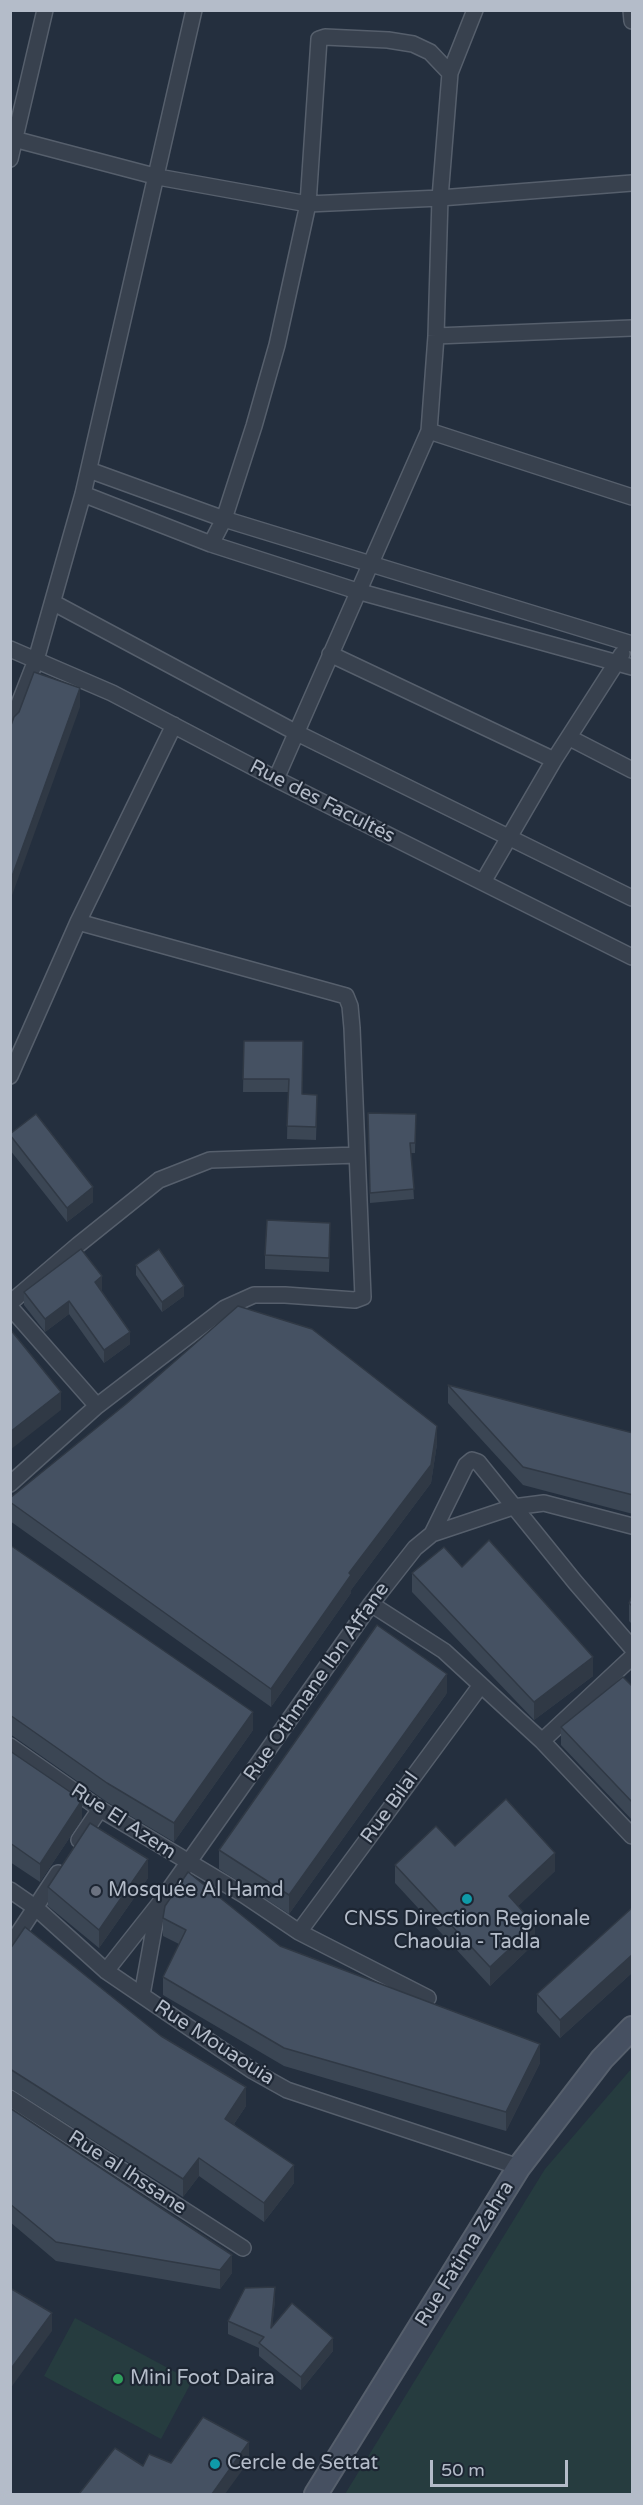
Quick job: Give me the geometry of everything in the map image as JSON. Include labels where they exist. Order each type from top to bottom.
[{"type":"street","points":[[10,159],[45,10]]},
{"type":"street","points":[[10,727],[36,660],[54,603],[83,494],[158,177],[194,10]]},
{"type":"street","points":[[276,779],[368,565],[429,431],[436,336],[440,198],[450,73],[475,10]]},
{"type":"street","points":[[631,10],[633,21]]},
{"type":"street","points":[[211,544],[224,519],[277,345],[308,204],[319,39],[325,37],[388,40],[413,44],[430,52],[450,73]]},
{"type":"street","points":[[13,139],[158,177],[308,204],[440,198],[633,183]]},
{"type":"street","points":[[436,336],[633,328]]},
{"type":"street","points":[[429,431],[633,497]]},
{"type":"street","points":[[89,470],[224,519],[368,565],[631,641],[554,760],[483,882]]},
{"type":"street","points":[[83,494],[211,544],[357,591],[633,667]]},
{"type":"street","points":[[54,603],[295,732],[633,898]]},
{"type":"street","name":"Rue des Facultés","points":[[10,649],[111,693],[276,779],[633,957]]},
{"type":"street","points":[[330,654],[554,760]]},
{"type":"street","points":[[10,1076],[78,922],[174,725]]},
{"type":"street","points":[[570,738],[633,770]]},
{"type":"street","points":[[10,1484],[97,1406],[225,1308],[254,1295],[285,1294],[355,1300],[363,1297],[352,1028],[350,1006],[346,996],[78,922]]},
{"type":"street","points":[[97,1406],[10,1305],[78,1245],[159,1180],[210,1160],[357,1155]]},
{"type":"street","points":[[432,1534],[466,1465],[472,1460],[478,1462],[489,1473],[513,1507],[633,1648]]},
{"type":"street","name":"Rue Othmane Ibn Affane","points":[[106,1971],[159,1904],[371,1604],[415,1548],[432,1534],[513,1507],[544,1503],[633,1526]]},
{"type":"street","points":[[371,1604],[444,1651],[542,1741],[633,1836]]},
{"type":"street","points":[[542,1741],[633,1657]]},
{"type":"street","name":"Rue Bilal","points":[[299,1932],[482,1685]]},
{"type":"street","name":"Rue El Azem","points":[[10,1746],[100,1809],[244,1895],[299,1932],[428,1998]]},
{"type":"street","points":[[10,1946],[100,1809]]},
{"type":"street","name":"Rue Mouaouia","points":[[10,1890],[36,1908],[106,1971],[252,2071],[287,2090],[519,2168]]},
{"type":"street","name":"Rue Othmane Ibn Affane","points":[[142,1995],[159,1904]]},
{"type":"street","name":"Rue Fatima Zahra","points":[[316,2494],[519,2168],[602,2059],[633,2028]]},
{"type":"street","name":"Rue al Ihssane","points":[[10,2098],[243,2248]]},
{"type":"green space","points":[[632,2068],[632,2494],[345,2494],[545,2169]]},
{"type":"green space","name":"Mini Foot Daira","points":[[75,2318],[192,2381],[161,2439],[44,2376]]},
{"type":"building","points":[[34,672],[80,688],[10,882],[10,728],[14,717],[19,712]]},
{"type":"building","points":[[244,1041],[303,1041],[302,1094],[317,1095],[316,1127],[287,1126],[289,1079],[243,1079]]},
{"type":"building","points":[[368,1113],[416,1114],[415,1143],[410,1143],[414,1189],[370,1193]]},
{"type":"building","points":[[36,1114],[93,1187],[67,1208],[10,1135]]},
{"type":"building","points":[[267,1220],[330,1223],[329,1258],[265,1255]]},
{"type":"building","points":[[81,1249],[102,1276],[95,1282],[130,1332],[104,1350],[69,1301],[45,1319],[24,1292]]},
{"type":"building","points":[[159,1249],[184,1286],[162,1302],[136,1265]]},
{"type":"building","points":[[238,1306],[312,1329],[437,1426],[431,1465],[349,1573],[351,1575],[271,1689],[10,1502],[10,1498],[126,1404]]},
{"type":"building","points":[[10,1329],[61,1392],[10,1432]]},
{"type":"building","points":[[448,1385],[633,1433],[633,1495],[523,1467]]},
{"type":"building","points":[[489,1540],[593,1657],[534,1702],[412,1573],[444,1547],[462,1567]]},
{"type":"building","points":[[10,1545],[253,1712],[174,1823],[107,1783],[10,1715]]},
{"type":"building","points":[[633,1594],[633,1607],[629,1603]]},
{"type":"building","points":[[377,1625],[447,1674],[289,1895],[219,1850]]},
{"type":"building","points":[[623,1677],[633,1687],[633,1803],[561,1727]]},
{"type":"building","points":[[10,1751],[82,1800],[40,1864],[10,1843]]},
{"type":"building","name":"CNSS Direction Regionale Chaouia - Tadla","points":[[506,1799],[555,1853],[509,1896],[535,1925],[490,1967],[395,1865],[436,1826],[455,1846]]},
{"type":"building","name":"Mosquée Al Hamd","points":[[90,1823],[148,1859],[99,1930],[48,1887]]},
{"type":"building","points":[[188,1872],[280,1946],[540,2044],[506,2112],[284,2048],[163,1977],[186,1930],[163,1918],[165,1906]]},
{"type":"building","points":[[633,1907],[633,1954],[560,2020],[537,1994]]},
{"type":"building","points":[[25,1927],[161,2036],[246,2087],[225,2119],[294,2165],[264,2203],[199,2158],[183,2179],[10,2069],[10,1949]]},
{"type":"building","points":[[10,2108],[232,2255],[220,2270],[56,2242],[10,2204]]},
{"type":"building","points":[[275,2287],[271,2328],[292,2303],[333,2338],[301,2377],[259,2343],[264,2337],[228,2321],[245,2288]]},
{"type":"building","points":[[10,2288],[52,2313],[10,2370]]},
{"type":"building","points":[[203,2417],[249,2442],[212,2494],[79,2494],[115,2448],[143,2466],[149,2454],[171,2463]]},
{"type":"place","name":"Mosquée Al Hamd","points":[[96,1891]]},
{"type":"place","name":"CNSS Direction Regionale Chaouia - Tadla","points":[[467,1899]]},
{"type":"place","name":"Mini Foot Daira","points":[[118,2379]]},
{"type":"place","name":"Cercle de Settat","points":[[215,2464]]}]
